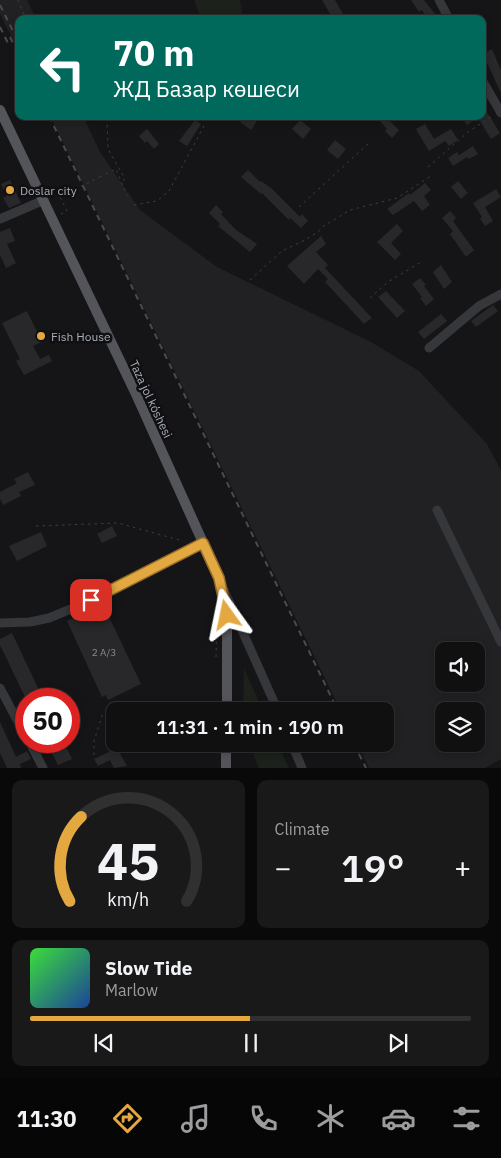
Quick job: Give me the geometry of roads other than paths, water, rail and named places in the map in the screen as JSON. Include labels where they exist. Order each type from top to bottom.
[{"type":"main road","name":"Taza jol kóshesi","points":[[0,110],[135,392],[219,578],[227,615],[227,702]]},
{"type":"main road","points":[[226,752],[226,768]]},
{"type":"street","points":[[438,0],[447,15]]},
{"type":"street","points":[[486,87],[501,113]]},
{"type":"street","points":[[0,219],[44,200]]},
{"type":"street","points":[[429,348],[479,306],[501,294]]},
{"type":"street","points":[[437,510],[501,642]]},
{"type":"street","points":[[0,623],[30,622],[49,618],[78,606],[203,543]]},
{"type":"street","points":[[219,578],[274,702]]},
{"type":"street","points":[[0,688],[15,716]]},
{"type":"street","points":[[295,752],[302,768]]},
{"type":"street","points":[[34,753],[42,768]]},
{"type":"railway","points":[[0,5],[15,35]]},
{"type":"railway","points":[[0,27],[9,45]]},
{"type":"railway","points":[[10,37],[15,47]]},
{"type":"railway","points":[[51,120],[334,702]]},
{"type":"railway","points":[[358,752],[366,768]]},
{"type":"place","name":"Doslar city","points":[[10,190]]},
{"type":"place","name":"Fish House","points":[[41,336]]}]
